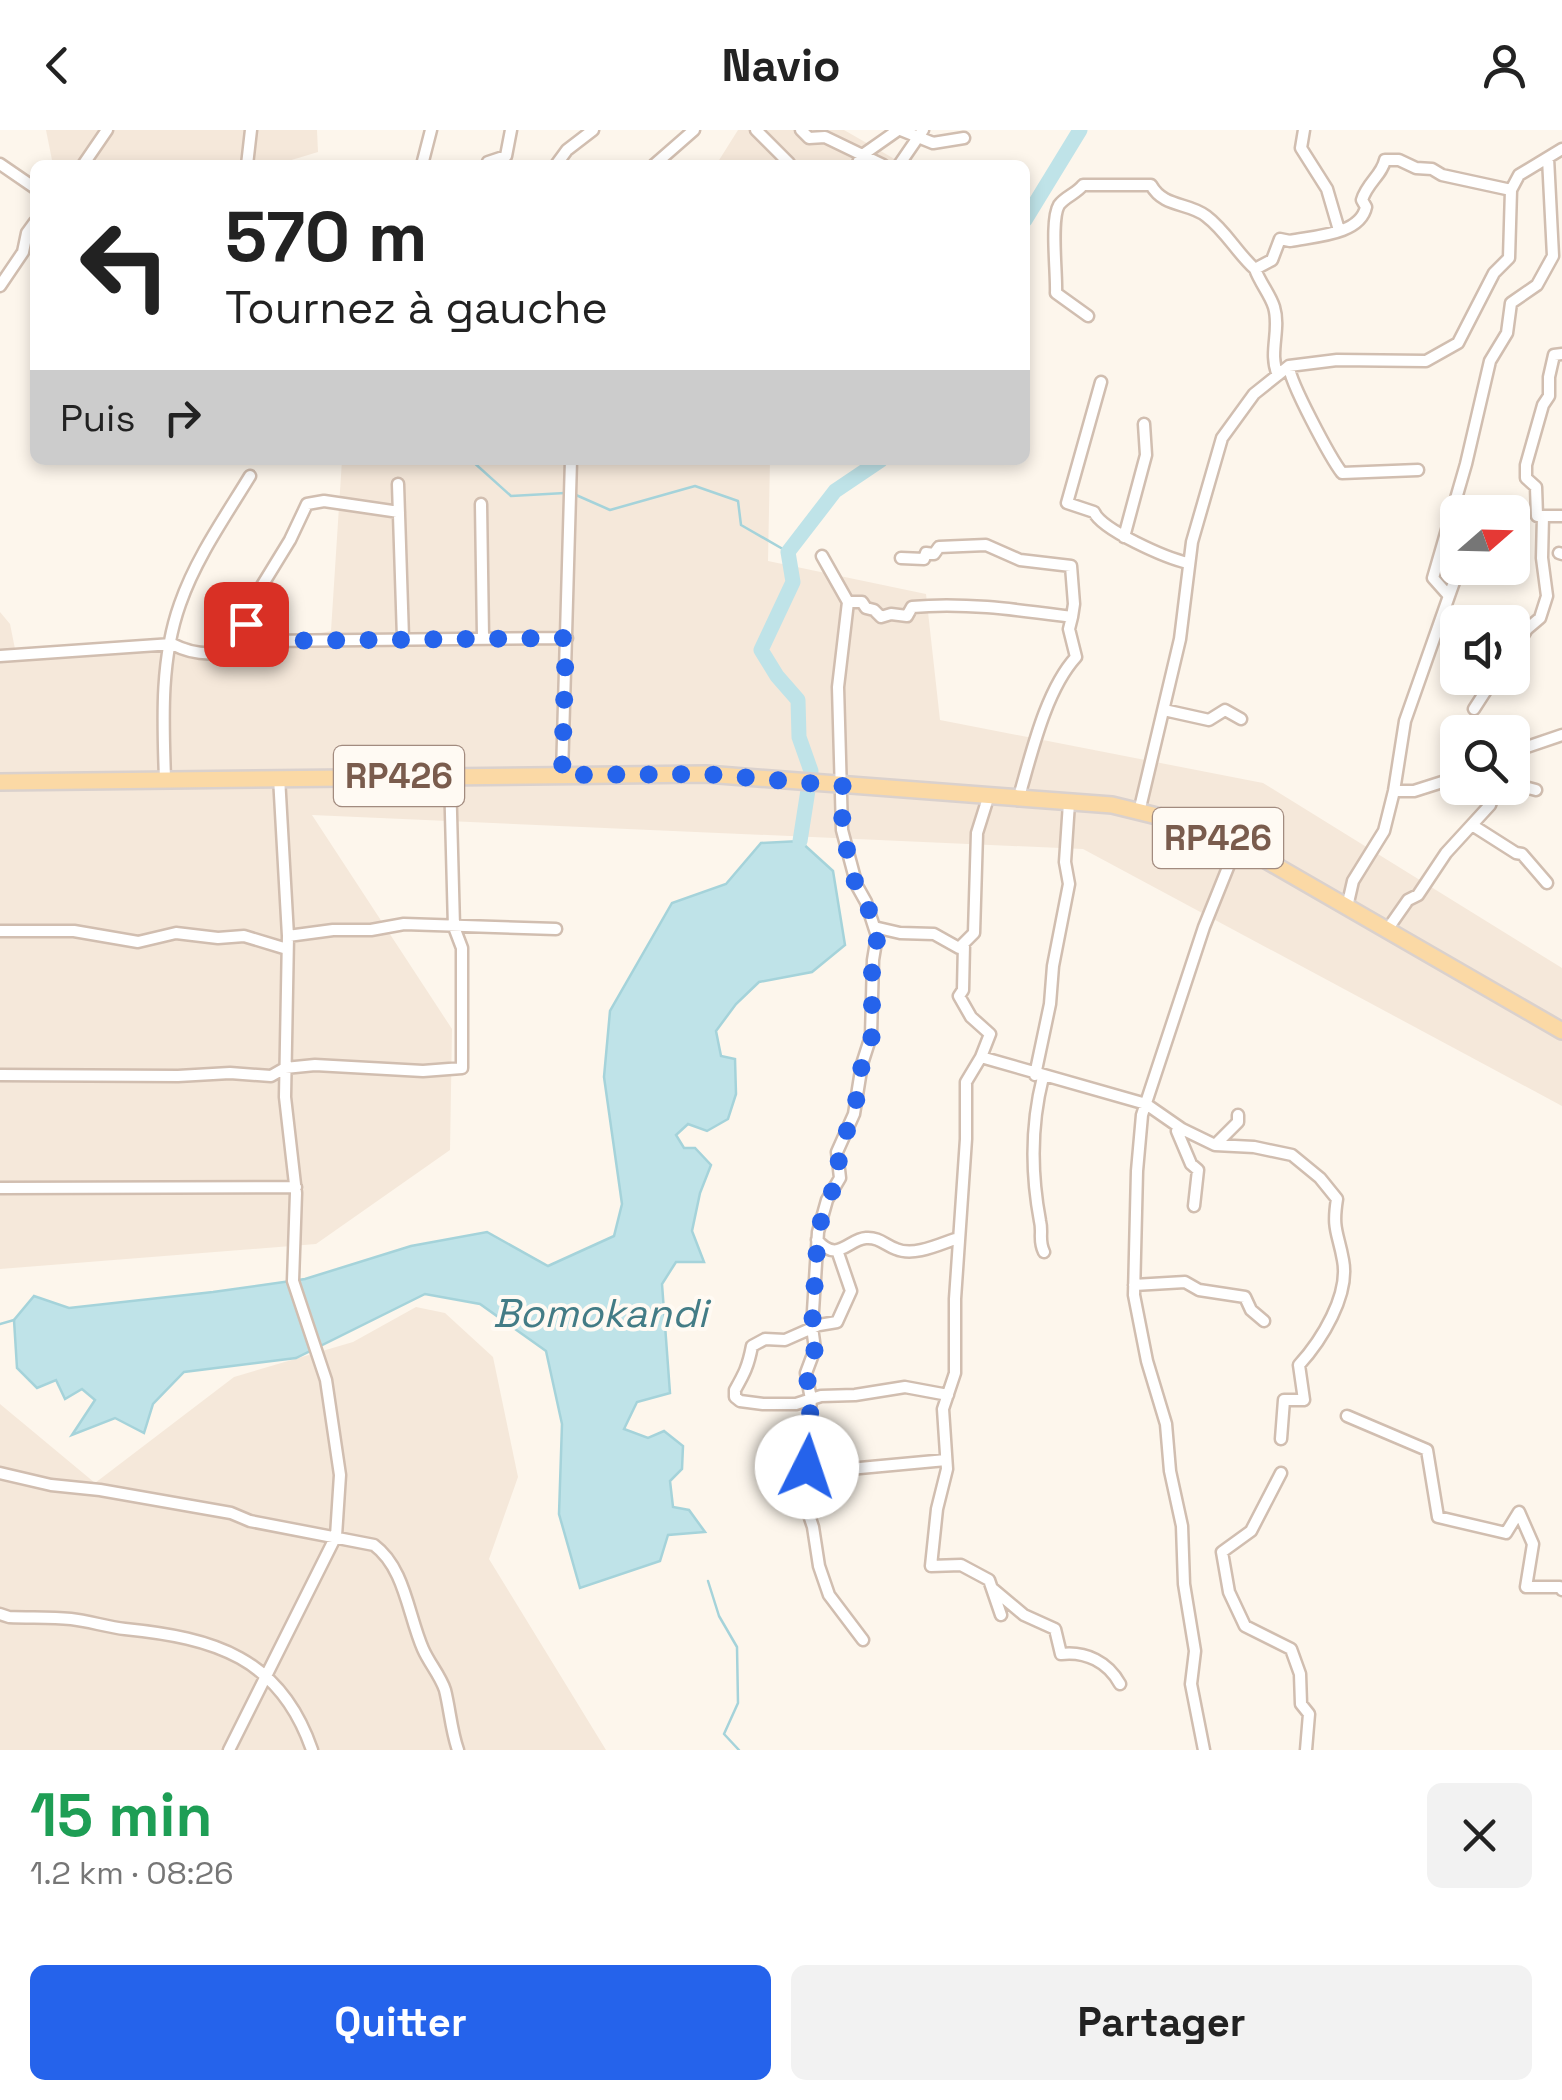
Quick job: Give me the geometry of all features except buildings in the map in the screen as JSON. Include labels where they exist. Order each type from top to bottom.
[{"type":"main road","name":"RP426","points":[[0,782],[706,774],[1112,806],[1237,845],[1562,1031]]},
{"type":"street","points":[[86,160],[107,130]]},
{"type":"street","points":[[248,160],[251,130]]},
{"type":"street","points":[[423,160],[432,130]]},
{"type":"street","points":[[494,160],[506,156],[511,130]]},
{"type":"street","points":[[559,160],[566,150],[593,130]]},
{"type":"street","points":[[660,160],[694,130]]},
{"type":"street","points":[[756,130],[786,160]]},
{"type":"street","points":[[801,130],[809,138],[825,137],[858,160]]},
{"type":"street","points":[[860,160],[899,130],[922,134],[933,143],[964,138]]},
{"type":"street","points":[[1304,130],[1301,148],[1328,189],[1338,230]]},
{"type":"street","points":[[903,160],[922,134]]},
{"type":"street","points":[[1139,812],[1180,639],[1188,564],[1204,492],[1222,438],[1254,394],[1288,366],[1337,360],[1426,362],[1458,343],[1494,274],[1509,258],[1511,190],[1519,175],[1562,149]]},
{"type":"street","points":[[1449,596],[1433,578],[1490,361],[1507,333],[1511,304],[1536,285],[1553,256],[1548,158]]},
{"type":"street","points":[[1255,269],[1272,260],[1280,239],[1290,241],[1356,226],[1364,216],[1366,207],[1362,200],[1366,187],[1382,171],[1385,160],[1399,160],[1442,175],[1511,190]]},
{"type":"street","points":[[0,164],[30,185]]},
{"type":"street","points":[[1088,316],[1056,293],[1056,211],[1083,184],[1151,185],[1158,196],[1203,213],[1255,269],[1274,306],[1274,366],[1278,375]]},
{"type":"street","points":[[0,286],[18,262],[30,230]]},
{"type":"street","points":[[1562,354],[1554,355],[1550,396],[1526,465],[1526,478],[1536,487],[1536,516],[1562,516]]},
{"type":"street","points":[[1288,366],[1304,405],[1342,473],[1418,470]]},
{"type":"street","points":[[1100,382],[1067,503],[1094,512],[1096,519],[1124,537],[1188,564]]},
{"type":"street","points":[[1124,537],[1146,454],[1144,424]]},
{"type":"street","points":[[562,775],[571,465]]},
{"type":"street","points":[[165,779],[162,704],[181,602],[201,558],[250,476]]},
{"type":"street","points":[[398,484],[403,638]]},
{"type":"street","points":[[263,641],[246,624],[244,615],[307,504],[324,501],[399,512]]},
{"type":"street","points":[[481,504],[483,637]]},
{"type":"street","points":[[1530,626],[1540,618],[1548,596],[1542,558],[1543,516]]},
{"type":"street","points":[[901,558],[924,559],[926,553],[934,554],[939,548],[986,545],[1020,560],[1070,566],[1074,604],[1070,629],[1076,657],[1065,669],[1038,728],[1018,800]]},
{"type":"street","points":[[822,556],[848,602],[838,686],[836,785],[842,830],[856,886],[878,936],[872,960],[872,1036],[862,1064],[854,1114],[838,1152],[840,1178],[827,1200],[817,1240],[812,1327],[815,1349],[806,1373],[811,1399],[803,1496],[819,1566],[841,1614],[862,1640]]},
{"type":"street","points":[[1347,908],[1354,881],[1384,830],[1406,721],[1453,585]]},
{"type":"street","points":[[848,602],[862,602],[882,617],[906,616],[912,607],[932,605],[1044,611],[1072,617]]},
{"type":"street","points":[[0,656],[172,644],[189,653],[218,656],[263,641],[566,638]]},
{"type":"street","points":[[1474,709],[1483,695]]},
{"type":"street","points":[[1164,710],[1208,720],[1225,710],[1242,719]]},
{"type":"street","points":[[1530,746],[1562,736]]},
{"type":"street","points":[[0,1075],[271,1076],[285,1068],[315,1065],[424,1071],[462,1068],[462,948],[454,927],[450,776]]},
{"type":"street","points":[[229,1750],[336,1536],[340,1475],[326,1380],[293,1281],[296,1187],[285,1068],[288,936],[279,777]]},
{"type":"street","points":[[1394,792],[1414,792],[1440,783]]},
{"type":"street","points":[[1387,930],[1499,790],[1508,791],[1517,785],[1536,790]]},
{"type":"street","points":[[874,927],[900,934],[934,934],[959,948],[974,933],[978,833],[988,798]]},
{"type":"street","points":[[1044,1252],[1038,1240],[1042,1227],[1036,1204],[1034,1120],[1052,966],[1068,884],[1069,803]]},
{"type":"street","points":[[1472,825],[1522,854],[1547,883]]},
{"type":"street","points":[[1204,1750],[1191,1684],[1195,1651],[1184,1584],[1182,1526],[1170,1471],[1166,1424],[1146,1361],[1134,1285],[1138,1172],[1146,1104],[1214,899],[1237,845]]},
{"type":"street","points":[[288,936],[404,924],[556,929]]},
{"type":"street","points":[[0,931],[74,931],[138,942],[176,933],[218,938],[244,936],[287,949]]},
{"type":"street","points":[[964,944],[963,990],[959,996],[972,1017],[990,1034],[966,1082],[955,1373],[942,1409],[946,1460],[930,1566],[961,1565],[989,1580],[1000,1615]]},
{"type":"street","points":[[981,1057],[1146,1104],[1182,1129],[1216,1145],[1254,1146],[1292,1154],[1337,1199],[1332,1226],[1344,1263],[1343,1282],[1326,1331],[1298,1365],[1304,1400],[1284,1400],[1281,1439]]},
{"type":"street","points":[[1216,1145],[1238,1122],[1238,1115]]},
{"type":"street","points":[[1182,1129],[1176,1131],[1199,1176],[1194,1206]]},
{"type":"street","points":[[0,1188],[296,1187]]},
{"type":"street","points":[[817,1240],[823,1247],[837,1250],[862,1238],[880,1240],[898,1251],[920,1250],[958,1238]]},
{"type":"street","points":[[837,1250],[850,1296],[837,1322],[812,1327],[785,1340],[766,1339],[752,1346],[743,1382],[734,1390],[735,1397],[740,1401],[796,1404],[905,1386],[948,1395]]},
{"type":"street","points":[[1134,1285],[1187,1287],[1245,1297],[1251,1310],[1264,1320]]},
{"type":"street","points":[[1346,1416],[1428,1450],[1438,1517],[1506,1533],[1519,1512],[1533,1544],[1526,1588],[1560,1586],[1562,1590]]},
{"type":"street","points":[[806,1473],[946,1460]]},
{"type":"street","points":[[0,1473],[51,1486],[100,1490],[231,1513],[250,1521],[361,1540],[384,1552],[422,1647],[446,1692],[458,1750]]},
{"type":"street","points":[[1281,1474],[1251,1531],[1222,1552],[1228,1592],[1245,1626],[1290,1649],[1300,1674],[1301,1704],[1309,1714],[1306,1750]]},
{"type":"street","points":[[992,1588],[1024,1615],[1054,1629],[1061,1654],[1078,1654],[1100,1661],[1114,1672],[1120,1684]]},
{"type":"street","points":[[0,1614],[74,1619],[180,1634],[217,1647],[265,1673],[292,1706],[312,1750]]},
{"type":"shaded area","points":[[46,130],[317,130],[318,152],[292,160],[52,160]]},
{"type":"shaded area","points":[[738,130],[844,130],[896,160],[719,160]]},
{"type":"shaded area","points":[[342,465],[770,465],[768,561],[926,594],[940,720],[1263,783],[1562,968],[1562,1106],[1083,849],[312,815],[452,1029],[450,1150],[316,1244],[0,1269],[0,612],[10,624],[16,654],[63,648],[266,644],[331,631]]},
{"type":"shaded area","points":[[416,1307],[445,1313],[493,1357],[518,1477],[489,1559],[606,1750],[0,1750],[0,1404],[95,1483],[234,1377],[353,1342]]},
{"type":"water","name":"Bomokandi","points":[[800,841],[833,871],[845,945],[812,972],[759,982],[716,1031],[721,1056],[735,1059],[736,1094],[728,1119],[707,1131],[688,1124],[676,1135],[684,1148],[695,1148],[711,1165],[692,1231],[704,1262],[676,1262],[662,1284],[670,1393],[637,1402],[624,1429],[648,1438],[664,1431],[683,1446],[682,1469],[670,1481],[673,1507],[689,1510],[705,1532],[668,1535],[660,1561],[580,1588],[559,1514],[562,1424],[546,1351],[480,1304],[425,1294],[296,1358],[184,1372],[153,1404],[144,1433],[115,1418],[72,1435],[95,1400],[82,1389],[65,1399],[56,1380],[37,1388],[17,1368],[14,1320],[34,1296],[69,1308],[213,1292],[305,1279],[411,1246],[487,1232],[548,1266],[614,1236],[622,1204],[604,1077],[610,1011],[672,903],[726,884],[761,843]]},
{"type":"waterway","points":[[1030,212],[1080,130]]},
{"type":"waterway","points":[[477,465],[511,496],[565,493]]},
{"type":"waterway","points":[[800,841],[811,771],[799,737],[798,700],[761,650],[793,582],[788,552],[835,491],[874,465]]},
{"type":"waterway","points":[[576,495],[610,510],[695,486],[738,501],[741,525],[788,552]]},
{"type":"waterway","points":[[0,1324],[14,1320]]},
{"type":"waterway","points":[[708,1581],[719,1616],[737,1647],[738,1703],[724,1734],[739,1750]]},
{"type":"route","points":[[246,624],[263,641],[566,638],[562,775],[706,774],[843,786],[842,830],[856,886],[878,936],[872,960],[872,1036],[862,1064],[854,1114],[838,1152],[840,1178],[827,1200],[818,1232],[812,1327],[815,1349],[806,1373],[811,1399],[807,1467]]}]
